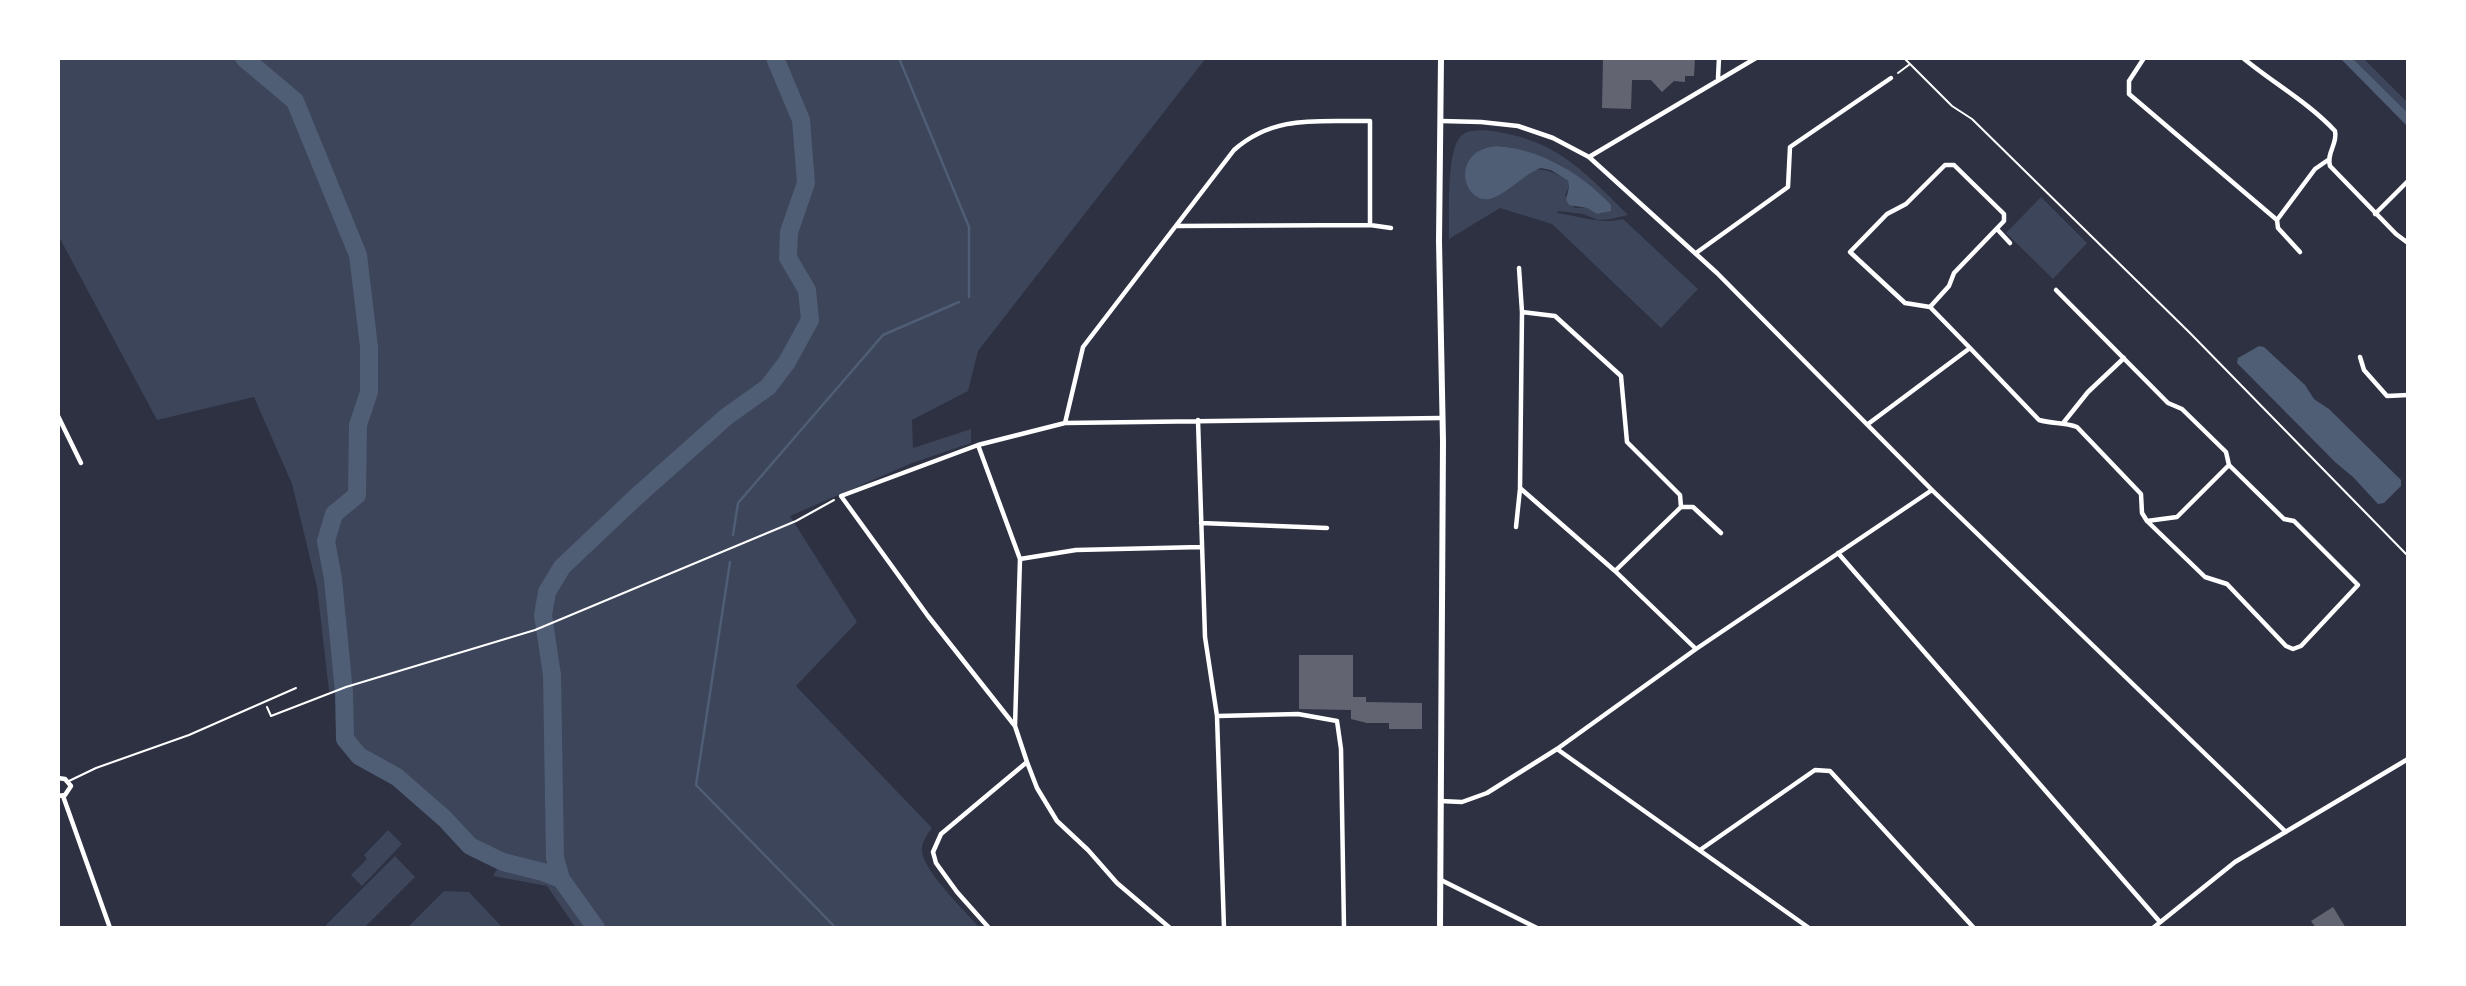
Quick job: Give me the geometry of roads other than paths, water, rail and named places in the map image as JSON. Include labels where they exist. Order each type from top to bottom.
[{"type":"main road","points":[[1440,928],[1443,452],[1439,241],[1441,58]]},
{"type":"street","points":[[1718,79],[1719,58]]},
{"type":"street","points":[[1589,157],[1756,58]]},
{"type":"street","points":[[2144,58],[2129,80],[2130,94],[2277,220],[2278,228],[2300,252]]},
{"type":"street","points":[[2243,58],[2279,83],[2335,131],[2336,138],[2328,160],[2315,169],[2277,220]]},
{"type":"street","points":[[1696,253],[1788,187],[1790,147],[1891,78]]},
{"type":"street","points":[[1065,423],[1083,347],[1234,150],[1248,138],[1283,123],[1370,121],[1370,225]]},
{"type":"street","points":[[1441,121],[1518,126],[1553,138],[1589,157],[1696,253],[1932,490],[2286,832]]},
{"type":"street","points":[[2328,160],[2335,172],[2375,214],[2408,243]]},
{"type":"street","points":[[1930,307],[1949,286],[1954,273],[2004,221],[2004,214],[1954,165],[1945,165],[1906,204],[1887,214],[1850,252],[1905,303],[1930,307],[2039,420],[2064,422],[2077,427],[2141,494],[2142,513],[2147,521],[2205,577],[2227,584],[2286,646],[2293,649],[2301,646],[2358,585],[2294,521],[2284,519],[2229,465],[2226,452],[2182,409],[2168,403],[2056,290]]},
{"type":"street","points":[[2375,214],[2408,181]]},
{"type":"street","points":[[1176,226],[1370,225],[1391,228]]},
{"type":"street","points":[[1997,229],[2010,243]]},
{"type":"street","points":[[1516,527],[1520,488],[1522,312],[1519,268]]},
{"type":"street","points":[[1522,312],[1556,316],[1621,376],[1627,442],[1680,495],[1681,507]]},
{"type":"street","points":[[1868,424],[1970,348]]},
{"type":"street","points":[[2360,357],[2364,370],[2387,396],[2408,395]]},
{"type":"street","points":[[2064,422],[2088,392],[2124,358]]},
{"type":"street","points":[[58,416],[80,463]]},
{"type":"street","points":[[1015,726],[943,636],[841,496],[978,445],[1065,423],[1441,418]]},
{"type":"street","points":[[1198,420],[1205,637],[1217,716],[1224,928]]},
{"type":"street","points":[[978,445],[1020,559],[1015,726],[1037,788],[1057,821],[1088,850],[1117,883],[1170,928]]},
{"type":"street","points":[[2147,521],[2176,517],[2229,465]]},
{"type":"street","points":[[1520,488],[1615,571],[1696,649]]},
{"type":"street","points":[[1440,801],[1462,802],[1487,793],[1557,748],[1696,649],[1932,490]]},
{"type":"street","points":[[1615,571],[1681,507],[1693,508],[1721,534]]},
{"type":"street","points":[[1201,523],[1327,528]]},
{"type":"street","points":[[1020,559],[1076,550],[1201,547]]},
{"type":"street","points":[[1838,553],[2160,922]]},
{"type":"street","points":[[1217,716],[1298,714],[1338,721],[1341,749],[1344,928]]},
{"type":"street","points":[[1557,748],[1809,928]]},
{"type":"street","points":[[2154,928],[2235,862],[2408,759]]},
{"type":"street","points":[[989,928],[957,892],[936,863],[933,852],[942,834],[1027,762]]},
{"type":"street","points":[[1700,850],[1815,770],[1830,771],[1974,928]]},
{"type":"street","points":[[58,778],[69,781],[70,789],[60,796],[110,928]]},
{"type":"street","points":[[1441,880],[1537,928]]},
{"type":"lane","points":[[69,781],[96,768],[189,735],[296,688]]},
{"type":"waterway","points":[[244,58],[295,101],[358,255],[369,347],[369,392],[358,425],[357,495],[334,514],[326,541],[333,579],[344,692],[345,739],[359,756],[397,777],[445,819],[470,846],[503,862],[561,879],[596,928]]},
{"type":"waterway","points":[[561,879],[555,858],[552,675],[543,615],[547,592],[562,567],[636,497],[726,417],[768,387],[787,362],[810,320],[807,290],[788,258],[789,232],[806,183],[801,120],[775,58]]},
{"type":"waterway","points":[[899,58],[969,227],[969,297]]},
{"type":"waterway","points":[[733,535],[738,503],[883,335],[959,302]]},
{"type":"waterway","points":[[730,562],[696,785],[836,928]]}]
